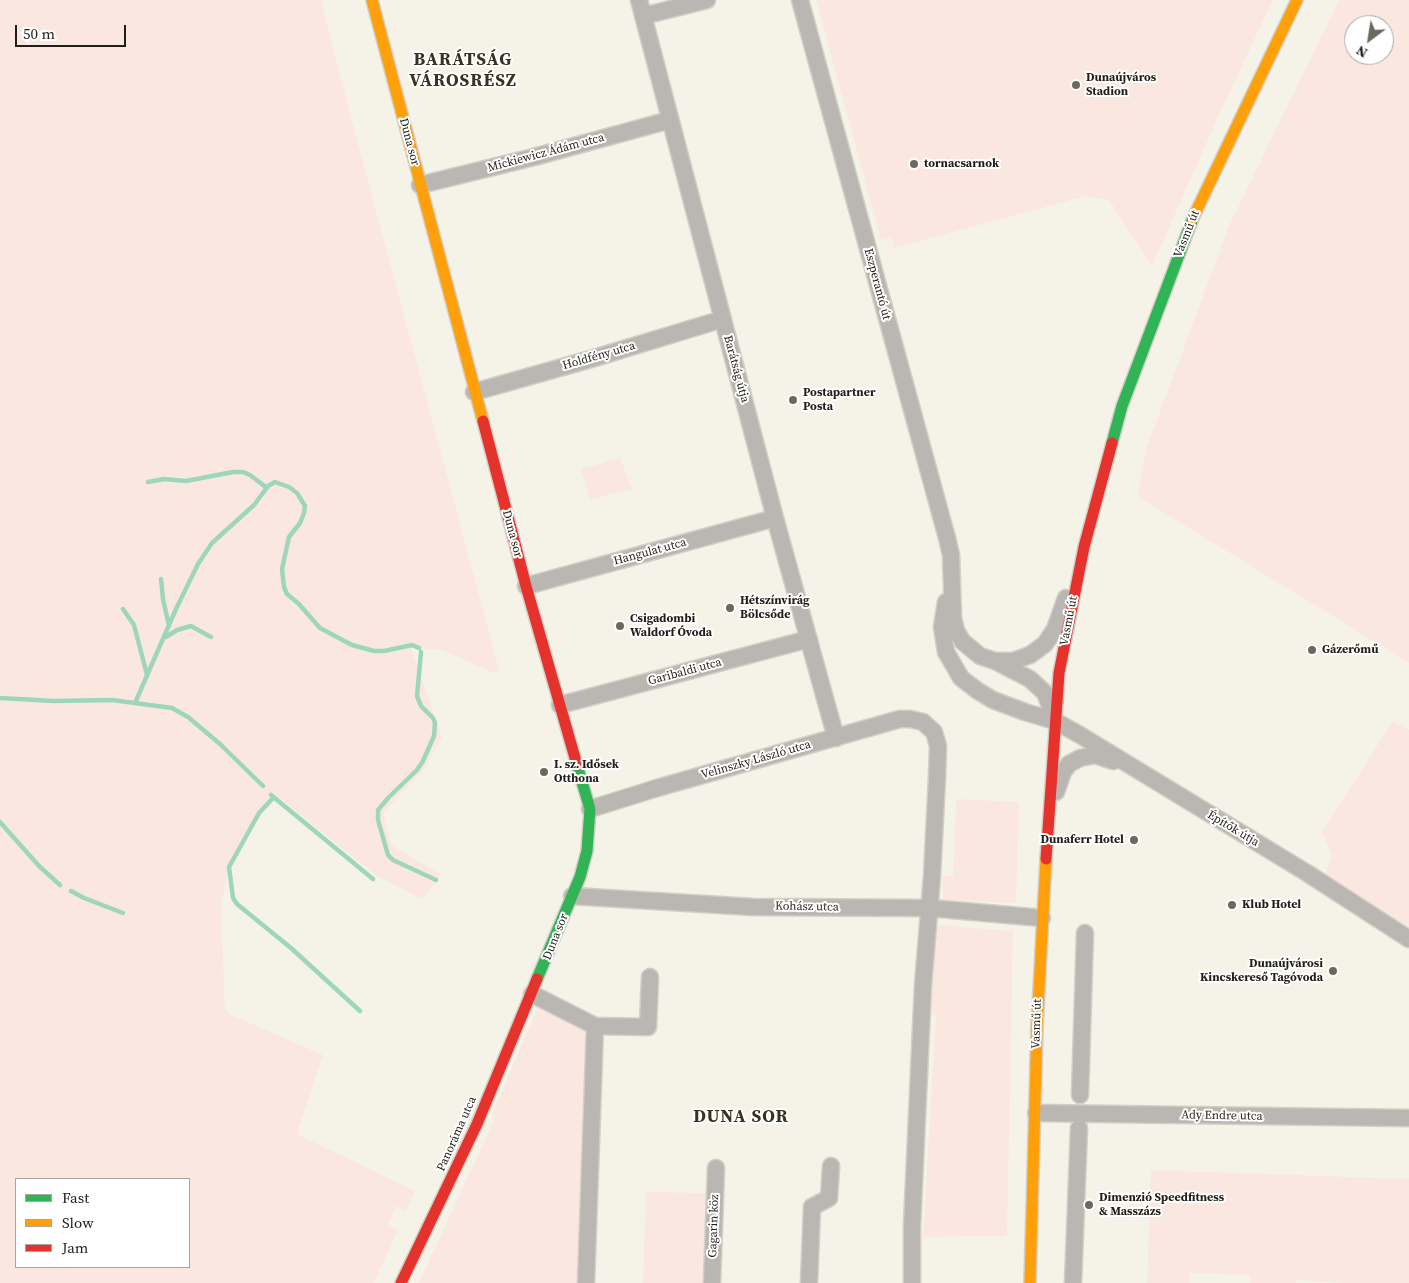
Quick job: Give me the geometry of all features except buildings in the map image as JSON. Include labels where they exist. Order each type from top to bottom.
[{"type":"street","name":"Duna sor","points":[[372,0],[526,586],[590,809],[587,851],[580,877],[532,994]]},
{"type":"street","points":[[641,8],[707,0]]},
{"type":"street","name":"Eszperantó út","points":[[800,0],[947,538],[952,568],[953,618],[956,630],[962,642],[980,656],[995,661],[1030,679],[1045,693],[1055,721]]},
{"type":"street","name":"Vasmű út","points":[[1030,1283],[1037,1027],[1055,721],[1059,673],[1084,547],[1122,406],[1189,226],[1297,0]]},
{"type":"street","name":"Barátság útja","points":[[641,8],[775,518],[836,738]]},
{"type":"street","name":"Mickiewicz Ádám utca","points":[[420,185],[534,157],[670,120]]},
{"type":"street","name":"Holdfény utca","points":[[474,392],[723,319]]},
{"type":"street","name":"Hangulat utca","points":[[526,586],[775,518]]},
{"type":"street","name":"Eszperantó út","points":[[995,661],[1014,661],[1030,655],[1045,644],[1055,629],[1084,547]]},
{"type":"street","name":"Eszperantó út","points":[[952,568],[942,627],[946,652],[961,678],[993,700],[1055,721]]},
{"type":"street","name":"Garibaldi utca","points":[[560,705],[809,639]]},
{"type":"street","name":"Velinszky László utca","points":[[590,809],[657,788],[900,719],[910,718],[923,722],[934,732],[938,746],[930,908]]},
{"type":"street","name":"Építők útja","points":[[1055,721],[1306,873],[1409,939]]},
{"type":"street","points":[[1050,808],[1063,772],[1070,764],[1080,758],[1096,756],[1131,766]]},
{"type":"street","name":"Kohász utca","points":[[572,896],[753,906],[930,908],[1042,918]]},
{"type":"street","points":[[912,1283],[912,1226],[923,985],[930,908]]},
{"type":"street","points":[[1080,1095],[1085,933]]},
{"type":"street","points":[[532,994],[595,1026],[648,1027],[650,977]]},
{"type":"street","name":"Panoráma utca","points":[[401,1283],[469,1140],[532,994]]},
{"type":"street","points":[[586,1283],[595,1026]]},
{"type":"street","name":"Ady Endre utca","points":[[1036,1113],[1409,1118]]},
{"type":"street","points":[[1073,1283],[1079,1128]]},
{"type":"street","points":[[809,1283],[812,1206],[829,1198],[831,1166]]},
{"type":"street","name":"Gagarin köz","points":[[712,1283],[716,1168]]},
{"type":"shaded area","points":[[0,0],[321,0],[500,673],[492,672],[442,650],[411,648],[442,737],[425,768],[383,813],[391,845],[442,875],[422,899],[375,875],[277,796],[262,813],[227,873],[221,907],[225,1008],[229,1014],[323,1055],[297,1134],[415,1191],[406,1211],[396,1206],[388,1225],[398,1230],[374,1283],[0,1283]]},
{"type":"shaded area","points":[[816,0],[1273,0],[1222,108],[1152,266],[1109,200],[1086,196],[894,248],[891,238],[881,240]]},
{"type":"shaded area","points":[[1339,0],[1409,0],[1409,663],[1137,496],[1147,447],[1229,226]]},
{"type":"shaded area","points":[[620,458],[632,489],[590,500],[581,469]]},
{"type":"shaded area","points":[[1393,721],[1409,730],[1409,930],[1325,875],[1332,854],[1322,832]]},
{"type":"shaded area","points":[[956,799],[1019,802],[1016,903],[943,900],[942,876],[953,876]]},
{"type":"shaded area","points":[[935,925],[1013,931],[1007,1236],[923,1237],[936,1015],[927,1015]]},
{"type":"shaded area","points":[[538,1008],[582,1028],[588,1039],[579,1283],[419,1283],[495,1118],[492,1114]]},
{"type":"shaded area","points":[[1151,1170],[1409,1179],[1409,1283],[1343,1283],[1297,1280],[1296,1283],[1250,1283],[1250,1275],[1190,1273],[1189,1283],[1147,1283]]},
{"type":"shaded area","points":[[646,1192],[706,1193],[703,1283],[643,1283]]},
{"type":"waterway","points":[[148,482],[164,479],[186,481],[233,472],[243,472],[267,488]]},
{"type":"waterway","points":[[135,703],[198,564],[212,543],[254,505],[268,486],[275,482],[289,487],[297,493],[305,506],[300,523],[289,537],[282,569],[284,587],[287,594],[299,604],[320,628],[352,645],[374,651],[384,651],[412,645],[419,648]]},
{"type":"waterway","points":[[161,579],[169,626]]},
{"type":"waterway","points":[[123,609],[134,625],[147,675]]},
{"type":"waterway","points":[[166,637],[177,630],[191,626],[211,637]]},
{"type":"waterway","points":[[421,652],[417,696],[421,706],[433,718],[435,723],[434,736],[417,770],[378,810],[378,820],[388,855],[393,860],[436,880]]},
{"type":"waterway","points":[[0,698],[54,701],[112,700],[172,708],[188,717],[220,744],[263,786]]},
{"type":"waterway","points":[[271,795],[373,879]]},
{"type":"waterway","points":[[273,798],[259,813],[229,867],[233,898],[237,904],[291,948],[360,1011]]},
{"type":"waterway","points":[[0,822],[39,866],[60,885]]},
{"type":"waterway","points":[[71,891],[123,913]]},
{"type":"traffic: fast","points":[[1112,443],[1122,406],[1193,218]]},
{"type":"traffic: fast","points":[[537,979],[580,877],[587,851],[590,809],[577,765]]},
{"type":"traffic: slow","points":[[372,0],[483,421]]},
{"type":"traffic: slow","points":[[1193,218],[1297,0]]},
{"type":"traffic: slow","points":[[1030,1283],[1037,1027],[1046,859]]},
{"type":"traffic: jam","points":[[483,421],[526,586],[577,765]]},
{"type":"traffic: jam","points":[[1046,859],[1059,673],[1084,547],[1112,443]]},
{"type":"traffic: jam","points":[[401,1283],[477,1124],[537,979]]},
{"type":"place","name":"Dunaújváros Stadion","points":[[1076,85]]},
{"type":"place","name":"tornacsarnok","points":[[914,164]]},
{"type":"place","name":"Postapartner Posta","points":[[793,400]]},
{"type":"place","name":"Hétszínvirág Bölcsőde","points":[[730,608]]},
{"type":"place","name":"Csigadombi Waldorf Óvoda","points":[[620,626]]},
{"type":"place","name":"Gázerőmű","points":[[1312,650]]},
{"type":"place","name":"I. sz. Idősek Otthona","points":[[544,772]]},
{"type":"place","name":"Dunaferr Hotel","points":[[1134,840]]},
{"type":"place","name":"Klub Hotel","points":[[1232,905]]},
{"type":"place","name":"Dunaújvárosi Kincskereső Tagóvoda","points":[[1333,971]]},
{"type":"place","name":"Dimenzió Speedfitness & Masszázs","points":[[1089,1205]]},
{"type":"district","name":"BARÁTSÁG VÁROSRÉSZ","points":[[463,70]]},
{"type":"district","name":"DUNA SOR","points":[[741,1117]]}]
